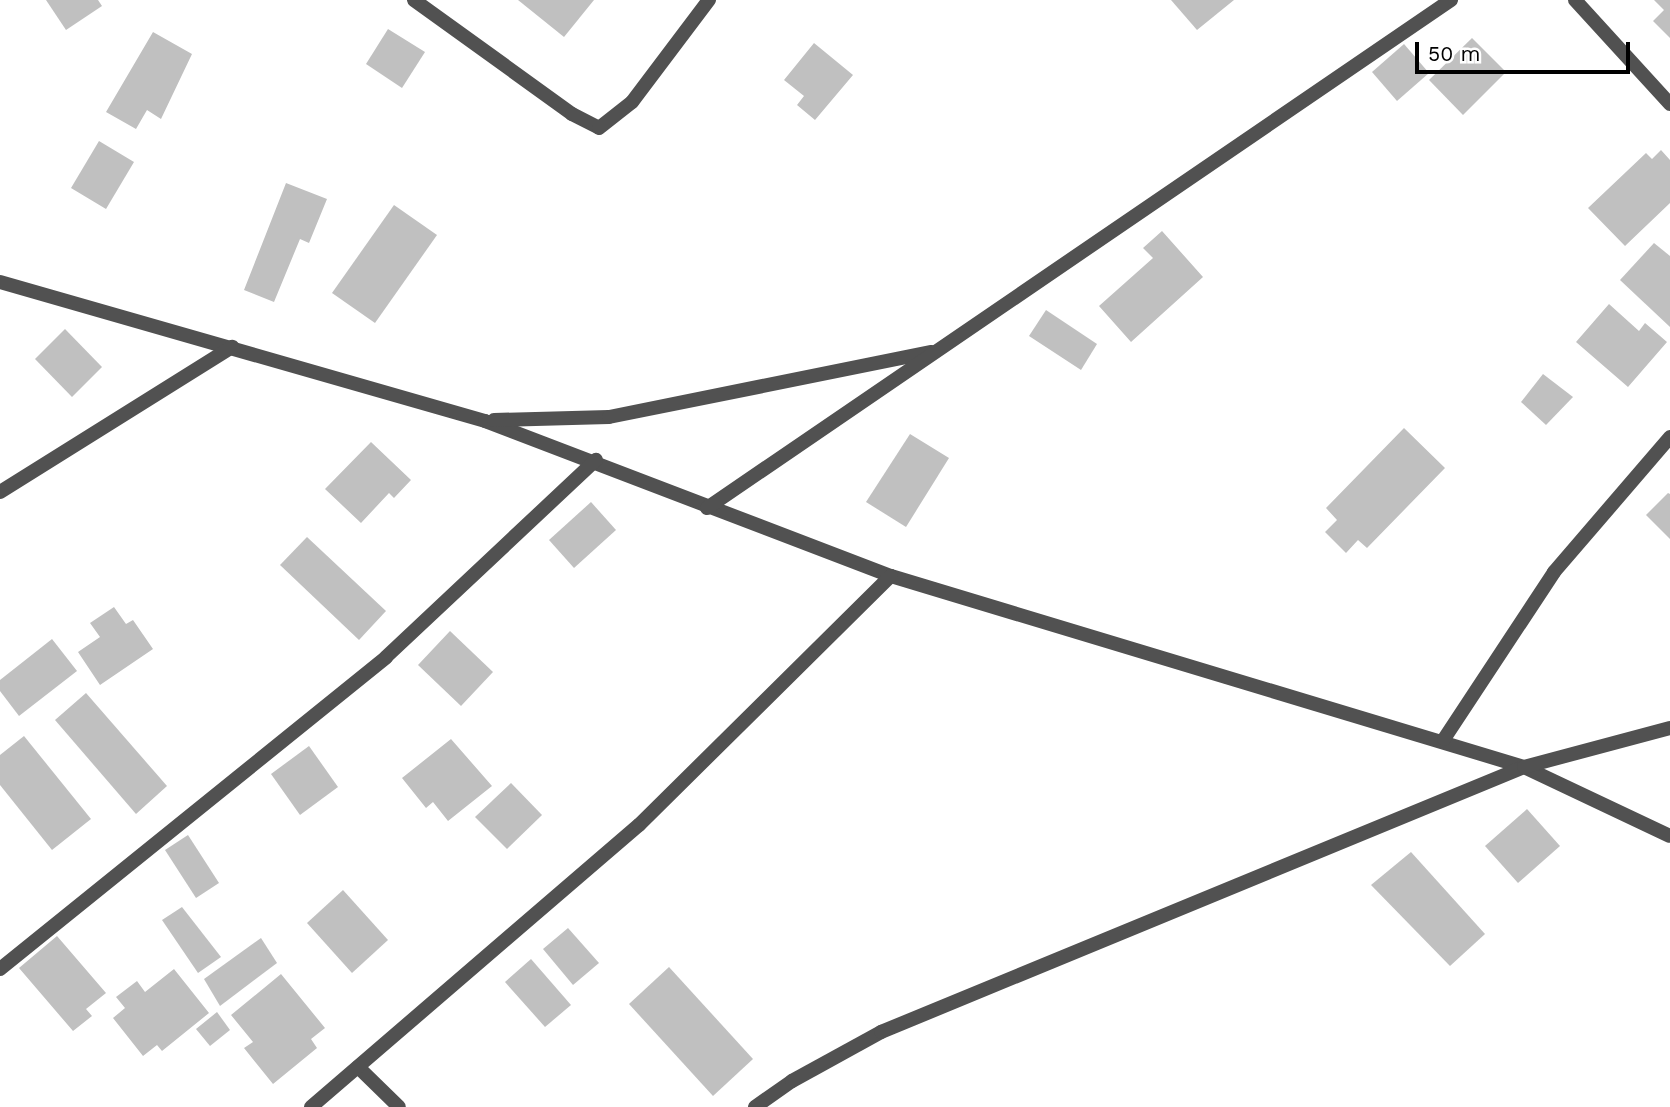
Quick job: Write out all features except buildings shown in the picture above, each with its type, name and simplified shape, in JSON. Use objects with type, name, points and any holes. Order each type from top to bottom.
[{"type":"street","points":[[414,0],[572,114],[599,128],[632,102],[709,0]]},
{"type":"street","points":[[707,508],[1451,0]]},
{"type":"street","points":[[1575,0],[1670,104]]},
{"type":"street","points":[[0,282],[485,421],[596,460],[707,508],[891,576],[1444,740],[1524,767],[1670,836]]},
{"type":"street","points":[[0,492],[232,347]]},
{"type":"street","points":[[485,421],[609,416],[938,350]]},
{"type":"street","points":[[1444,740],[1554,572],[1670,437]]},
{"type":"street","points":[[0,969],[386,657],[596,460]]},
{"type":"street","points":[[311,1107],[639,825],[891,576]]},
{"type":"street","points":[[755,1107],[792,1081],[881,1032],[1524,767],[1670,728]]},
{"type":"street","points":[[358,1067],[399,1107]]}]
